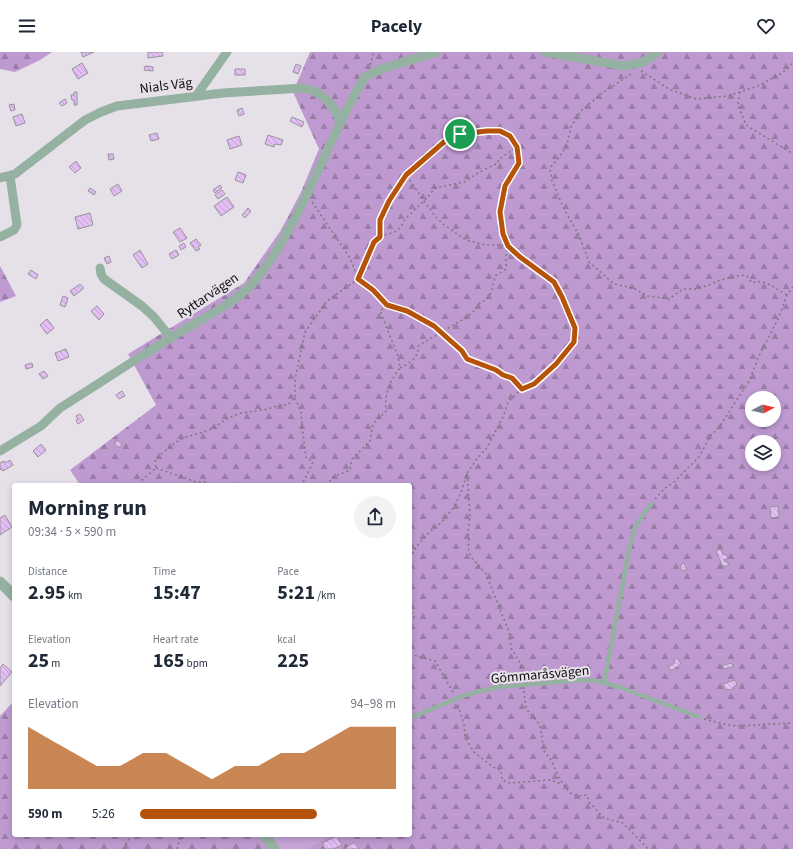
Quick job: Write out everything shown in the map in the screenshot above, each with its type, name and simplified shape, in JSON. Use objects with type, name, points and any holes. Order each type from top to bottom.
[{"type":"street","points":[[196,96],[227,52]]},
{"type":"street","name":"Ryttarvägen","points":[[0,451],[41,426],[60,408],[246,290],[285,237],[340,123],[366,76],[394,65],[437,52]]},
{"type":"street","points":[[545,52],[631,69],[658,52]]},
{"type":"street","name":"Nials Väg","points":[[0,178],[10,176],[19,171],[85,120],[117,106],[196,96],[296,88],[309,89],[325,99],[337,113],[340,123]]},
{"type":"street","points":[[0,237],[14,230],[17,225],[10,176]]},
{"type":"street","points":[[100,268],[104,279],[142,306],[154,317],[171,338]]},
{"type":"street","points":[[0,582],[12,594]]},
{"type":"street","points":[[266,837],[274,849]]},
{"type":"lane","name":"Gömmaråsvägen","points":[[604,683],[630,545],[635,527],[651,504]]},
{"type":"lane","name":"Gömmaråsvägen","points":[[412,717],[456,698],[498,687],[581,680],[604,683],[635,693],[699,718]]},
{"type":"path","points":[[787,295],[776,290],[765,281],[752,282],[747,276],[741,275],[720,280],[695,289],[683,289],[669,300],[648,296],[633,288],[614,284],[589,262],[579,235],[564,209],[552,181],[550,168],[567,145],[571,128],[581,111],[631,69],[669,89],[696,99],[728,96],[758,86],[782,73],[793,63]]},
{"type":"path","points":[[740,92],[738,105],[746,125],[793,154]]},
{"type":"path","points":[[380,237],[380,220],[389,201],[406,175],[444,142],[460,134],[500,131],[510,136],[517,147],[519,163],[505,186],[500,212],[503,234],[508,246],[520,257],[554,282],[575,328],[574,342],[556,364],[534,384],[522,389],[508,402],[503,417],[486,449],[467,473],[461,493],[453,508],[442,522],[426,535],[412,554]]},
{"type":"path","points":[[303,483],[313,462],[306,458],[301,411],[294,398],[295,378],[305,332],[328,301],[358,279],[374,242],[380,237],[397,231],[403,224],[405,218],[435,188],[464,182],[478,173],[498,164],[499,159],[517,147]]},
{"type":"path","points":[[406,175],[423,201],[443,224],[466,240],[485,245],[508,246]]},
{"type":"path","points":[[306,193],[350,258],[358,279],[373,290],[387,305],[407,311],[434,326],[462,351],[467,359],[512,378],[522,389]]},
{"type":"path","points":[[328,483],[333,477],[350,470],[352,459],[370,441],[373,424],[386,411],[385,402],[393,377],[400,368],[414,359],[418,352],[418,346],[467,317],[480,303],[487,299],[492,290],[496,275],[505,270],[507,265],[506,260],[508,246]]},
{"type":"path","points":[[651,504],[664,489],[674,482],[699,457],[712,435],[718,429],[752,376],[759,356],[778,319],[787,295],[793,287]]},
{"type":"path","points":[[387,305],[380,311],[398,356],[400,368]]},
{"type":"path","points":[[156,468],[155,461],[160,455],[183,438],[204,432],[215,427],[226,419],[241,413],[287,405],[294,398]]},
{"type":"path","points":[[140,483],[156,468]]},
{"type":"path","points":[[156,468],[196,482],[206,483]]},
{"type":"path","points":[[467,473],[470,515],[468,548],[471,557],[486,574],[509,632],[511,648],[520,663],[524,685],[524,702],[527,710],[540,724],[544,751],[552,760],[559,778],[570,793],[578,796],[587,795],[590,802],[604,818],[623,823],[648,849]]},
{"type":"path","points":[[412,655],[435,661],[456,698],[464,724],[465,737],[474,752],[493,767],[501,770],[502,780],[510,783],[550,780],[563,784]]},
{"type":"path","points":[[699,718],[737,726],[793,723]]},
{"type":"path","points":[[123,849],[130,837]]},
{"type":"path","points":[[177,849],[182,837]]},
{"type":"shaded area","points":[[273,837],[327,837],[305,849],[279,849]]},
{"type":"green space","points":[[0,52],[52,52],[40,60],[15,72],[0,69]]},
{"type":"green space","points":[[310,52],[793,52],[793,849],[305,849],[327,837],[412,837],[412,483],[79,483],[70,470],[156,405],[128,354],[244,283],[281,230],[301,192],[319,149],[293,92]]},
{"type":"green space","points":[[0,266],[16,296],[0,302]]},
{"type":"green space","points":[[12,703],[12,837],[273,837],[279,849],[0,849],[0,716]]},
{"type":"building","points":[[81,52],[94,52],[83,57]]},
{"type":"building","points":[[148,52],[162,52],[163,56],[148,58]]},
{"type":"building","points":[[82,63],[88,73],[78,79],[72,69]]},
{"type":"building","points":[[296,64],[301,66],[298,74],[293,72]]},
{"type":"building","points":[[145,66],[153,67],[153,71],[144,70]]},
{"type":"building","points":[[235,69],[245,69],[245,75],[235,75]]},
{"type":"building","points":[[74,92],[77,92],[77,105],[74,105],[74,100],[72,100],[71,95],[74,95]]},
{"type":"building","points":[[65,99],[67,103],[62,106],[59,103]]},
{"type":"building","points":[[14,104],[15,110],[11,111],[9,105]]},
{"type":"building","points":[[242,108],[244,114],[239,116],[237,110]]},
{"type":"building","points":[[22,114],[25,123],[16,126],[13,117]]},
{"type":"building","points":[[292,117],[304,122],[302,127],[290,121]]},
{"type":"building","points":[[157,133],[159,139],[151,141],[149,135]]},
{"type":"building","points":[[268,135],[283,140],[281,145],[275,144],[274,147],[265,144]]},
{"type":"building","points":[[239,136],[242,145],[230,149],[227,140]]},
{"type":"building","points":[[108,154],[113,154],[114,159],[109,160]]},
{"type":"building","points":[[76,161],[81,168],[75,173],[69,167]]},
{"type":"building","points":[[238,172],[246,175],[243,183],[235,180]]},
{"type":"building","points":[[118,184],[122,191],[114,196],[110,189]]},
{"type":"building","points":[[220,185],[222,188],[215,193],[213,190]]},
{"type":"building","points":[[90,188],[96,192],[94,195],[88,191]]},
{"type":"building","points":[[222,190],[225,194],[218,199],[215,195]]},
{"type":"building","points":[[227,197],[234,207],[221,216],[214,206]]},
{"type":"building","points":[[248,208],[251,211],[245,218],[242,215]]},
{"type":"building","points":[[90,213],[93,225],[78,229],[75,217]]},
{"type":"building","points":[[180,228],[187,238],[180,242],[173,232]]},
{"type":"building","points":[[196,239],[201,245],[198,247],[200,249],[196,251],[190,243]]},
{"type":"building","points":[[184,243],[186,247],[181,250],[179,246]]},
{"type":"building","points":[[140,250],[148,264],[142,268],[133,255]]},
{"type":"building","points":[[176,250],[179,255],[172,259],[169,254]]},
{"type":"building","points":[[109,256],[111,262],[107,264],[104,258]]},
{"type":"building","points":[[31,270],[38,275],[36,279],[28,274]]},
{"type":"building","points":[[80,284],[84,288],[74,296],[70,291]]},
{"type":"building","points":[[63,296],[68,298],[65,307],[60,305]]},
{"type":"building","points":[[97,306],[104,314],[99,320],[91,311]]},
{"type":"building","points":[[47,319],[54,328],[47,334],[40,325]]},
{"type":"building","points":[[66,349],[69,357],[58,361],[55,353]]},
{"type":"building","points":[[32,363],[33,367],[26,369],[25,365]]},
{"type":"building","points":[[44,371],[48,376],[43,379],[39,374]]},
{"type":"building","points":[[122,391],[125,396],[119,399],[116,395]]},
{"type":"building","points":[[80,414],[84,420],[78,424],[76,420],[78,419],[76,416]]},
{"type":"building","points":[[117,440],[122,444],[119,448],[114,445]]},
{"type":"building","points":[[41,444],[46,450],[38,457],[33,451]]},
{"type":"building","points":[[10,460],[13,465],[3,471],[1,469],[0,470],[0,463],[4,461],[5,463]]},
{"type":"building","points":[[778,506],[779,517],[771,518],[770,507]]},
{"type":"building","points":[[5,515],[12,527],[0,535],[0,518]]},
{"type":"building","points":[[721,549],[723,555],[726,554],[728,558],[724,560],[725,562],[727,561],[729,565],[723,567],[716,551]]},
{"type":"building","points":[[684,563],[687,570],[682,571],[680,565]]},
{"type":"building","points":[[677,658],[681,664],[671,671],[668,667],[675,663],[673,661]]},
{"type":"building","points":[[732,663],[733,667],[723,669],[723,665]]},
{"type":"building","points":[[3,664],[12,672],[0,686],[0,668]]},
{"type":"building","points":[[735,680],[737,685],[733,687],[734,689],[726,690],[723,684]]},
{"type":"building","points":[[338,837],[342,845],[333,849],[325,849],[322,843]]},
{"type":"building","points":[[354,842],[360,849],[345,849]]},
{"type":"route","points":[[500,131],[510,136],[517,147],[519,163],[505,186],[500,212],[503,234],[508,246],[520,257],[554,282],[575,328],[574,342],[556,364],[534,384],[522,389],[512,378],[503,375],[484,364],[467,359],[462,351],[434,326],[407,311],[387,305],[373,290],[358,279],[374,242],[380,237],[380,220],[389,201],[406,175],[444,142],[460,134],[500,131]]}]
